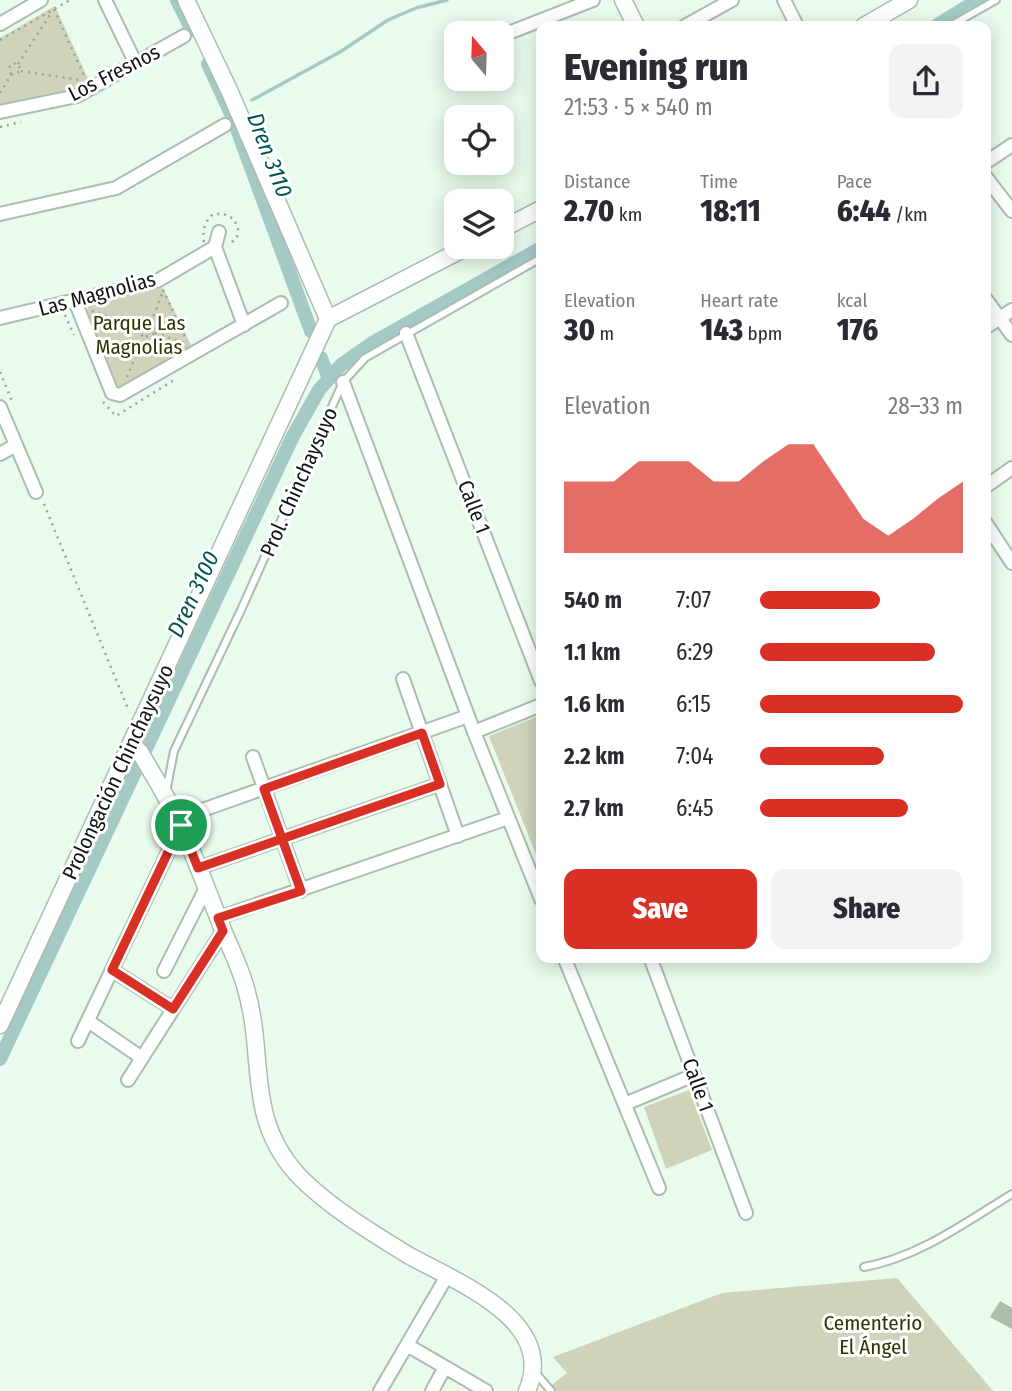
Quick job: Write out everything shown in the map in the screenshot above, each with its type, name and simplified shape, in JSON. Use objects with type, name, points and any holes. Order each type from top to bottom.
[{"type":"street","points":[[0,24],[41,0]]},
{"type":"street","points":[[105,0],[136,64]]},
{"type":"street","points":[[186,0],[229,90],[328,319],[444,259]]},
{"type":"street","points":[[547,21],[593,0]]},
{"type":"street","points":[[623,0],[634,21]]},
{"type":"street","points":[[694,21],[732,0]]},
{"type":"street","points":[[784,0],[794,21]]},
{"type":"street","points":[[873,21],[909,0]]},
{"type":"street","points":[[514,31],[536,25]]},
{"type":"street","name":"Los Fresnos","points":[[0,112],[77,96],[184,36]]},
{"type":"street","points":[[0,214],[116,188],[225,125]]},
{"type":"street","points":[[991,159],[1012,145]]},
{"type":"street","points":[[991,184],[1012,211]]},
{"type":"street","points":[[514,223],[536,212]]},
{"type":"street","points":[[219,232],[215,247],[244,325]]},
{"type":"street","name":"Las Magnolias","points":[[0,318],[157,281],[215,247]]},
{"type":"street","points":[[75,301],[112,393],[120,396],[281,303]]},
{"type":"street","points":[[991,306],[1012,335]]},
{"type":"street","points":[[991,324],[1012,310]]},
{"type":"street","name":"Prolongación Chinchaysuyo","points":[[0,1025],[139,749],[328,319]]},
{"type":"street","name":"Calle 1","points":[[406,334],[536,668]]},
{"type":"street","points":[[343,382],[474,732],[536,887]]},
{"type":"street","points":[[0,407],[40,498]]},
{"type":"street","points":[[0,454],[16,445]]},
{"type":"street","points":[[991,483],[1012,468]]},
{"type":"street","points":[[991,531],[1012,563]]},
{"type":"street","points":[[403,679],[458,836]]},
{"type":"street","points":[[474,732],[536,707]]},
{"type":"street","points":[[78,1041],[179,822],[468,716]]},
{"type":"street","points":[[139,749],[179,822],[246,988],[257,1037],[262,1110],[279,1149],[298,1175],[323,1196],[380,1237],[489,1300],[510,1318],[531,1349],[534,1371],[527,1391]]},
{"type":"street","points":[[253,757],[301,891]]},
{"type":"street","points":[[198,868],[440,784]]},
{"type":"street","points":[[128,1080],[173,1009],[220,924],[301,891],[508,818]]},
{"type":"street","points":[[164,971],[206,888]]},
{"type":"street","points":[[567,963],[659,1188]]},
{"type":"street","name":"Calle 1","points":[[652,963],[746,1213]]},
{"type":"street","points":[[112,970],[173,1009]]},
{"type":"street","points":[[88,1021],[142,1058]]},
{"type":"street","points":[[625,1104],[694,1075]]},
{"type":"street","points":[[380,1391],[447,1276]]},
{"type":"street","points":[[407,1345],[486,1391]]},
{"type":"street","points":[[432,1391],[445,1367]]},
{"type":"lane","points":[[959,21],[996,0]]},
{"type":"lane","name":"Prol. Chinchaysuyo","points":[[165,797],[174,751],[241,610],[343,382],[365,358],[536,261]]},
{"type":"lane","points":[[864,1267],[888,1263],[912,1254],[1012,1194]]},
{"type":"lane","points":[[534,1371],[551,1391]]},
{"type":"path","points":[[0,40],[70,0]]},
{"type":"path","points":[[18,64],[54,9]]},
{"type":"path","points":[[0,93],[11,75],[21,71],[86,81],[54,9]]},
{"type":"path","points":[[11,75],[9,68],[12,63],[18,64]]},
{"type":"path","points":[[18,64],[21,71]]},
{"type":"path","points":[[0,67],[9,68]]},
{"type":"path","points":[[143,338],[155,333],[189,344],[163,290],[151,323],[155,333]]},
{"type":"path","points":[[89,310],[139,328],[151,323]]},
{"type":"path","points":[[127,377],[143,338],[139,328]]},
{"type":"path","points":[[40,498],[139,749]]},
{"type":"green space","points":[[55,6],[89,81],[73,90],[0,107],[0,38]]},
{"type":"green space","name":"Parque Las Magnolias","points":[[163,288],[193,349],[123,391],[117,388],[87,313],[88,306]]},
{"type":"green space","points":[[536,717],[536,854],[489,736]]},
{"type":"green space","points":[[689,1090],[712,1150],[666,1169],[644,1107]]},
{"type":"green space","name":"Cementerio El Ángel","points":[[897,1278],[993,1391],[544,1391],[567,1373],[553,1357],[722,1293]]},
{"type":"building","points":[[1000,1301],[1012,1308],[1012,1329],[990,1317]]},
{"type":"waterway","name":"Dren 3110","points":[[177,0],[192,30]]},
{"type":"waterway","points":[[252,100],[340,52],[388,20],[416,8],[447,0]]},
{"type":"waterway","name":"Dren 3100","points":[[944,21],[978,0]]},
{"type":"waterway","name":"Dren 3110","points":[[208,64],[233,118],[311,331]]},
{"type":"waterway","name":"Dren 3100","points":[[0,1059],[293,436],[319,390],[341,365],[374,342],[536,251]]},
{"type":"waterway","name":"Dren 3110","points":[[321,358],[329,379]]},
{"type":"route","points":[[181,825],[112,970],[173,1009],[223,931],[218,918],[301,891],[282,839],[264,789],[422,733],[440,784],[361,811],[282,839],[198,868],[181,825]]}]
